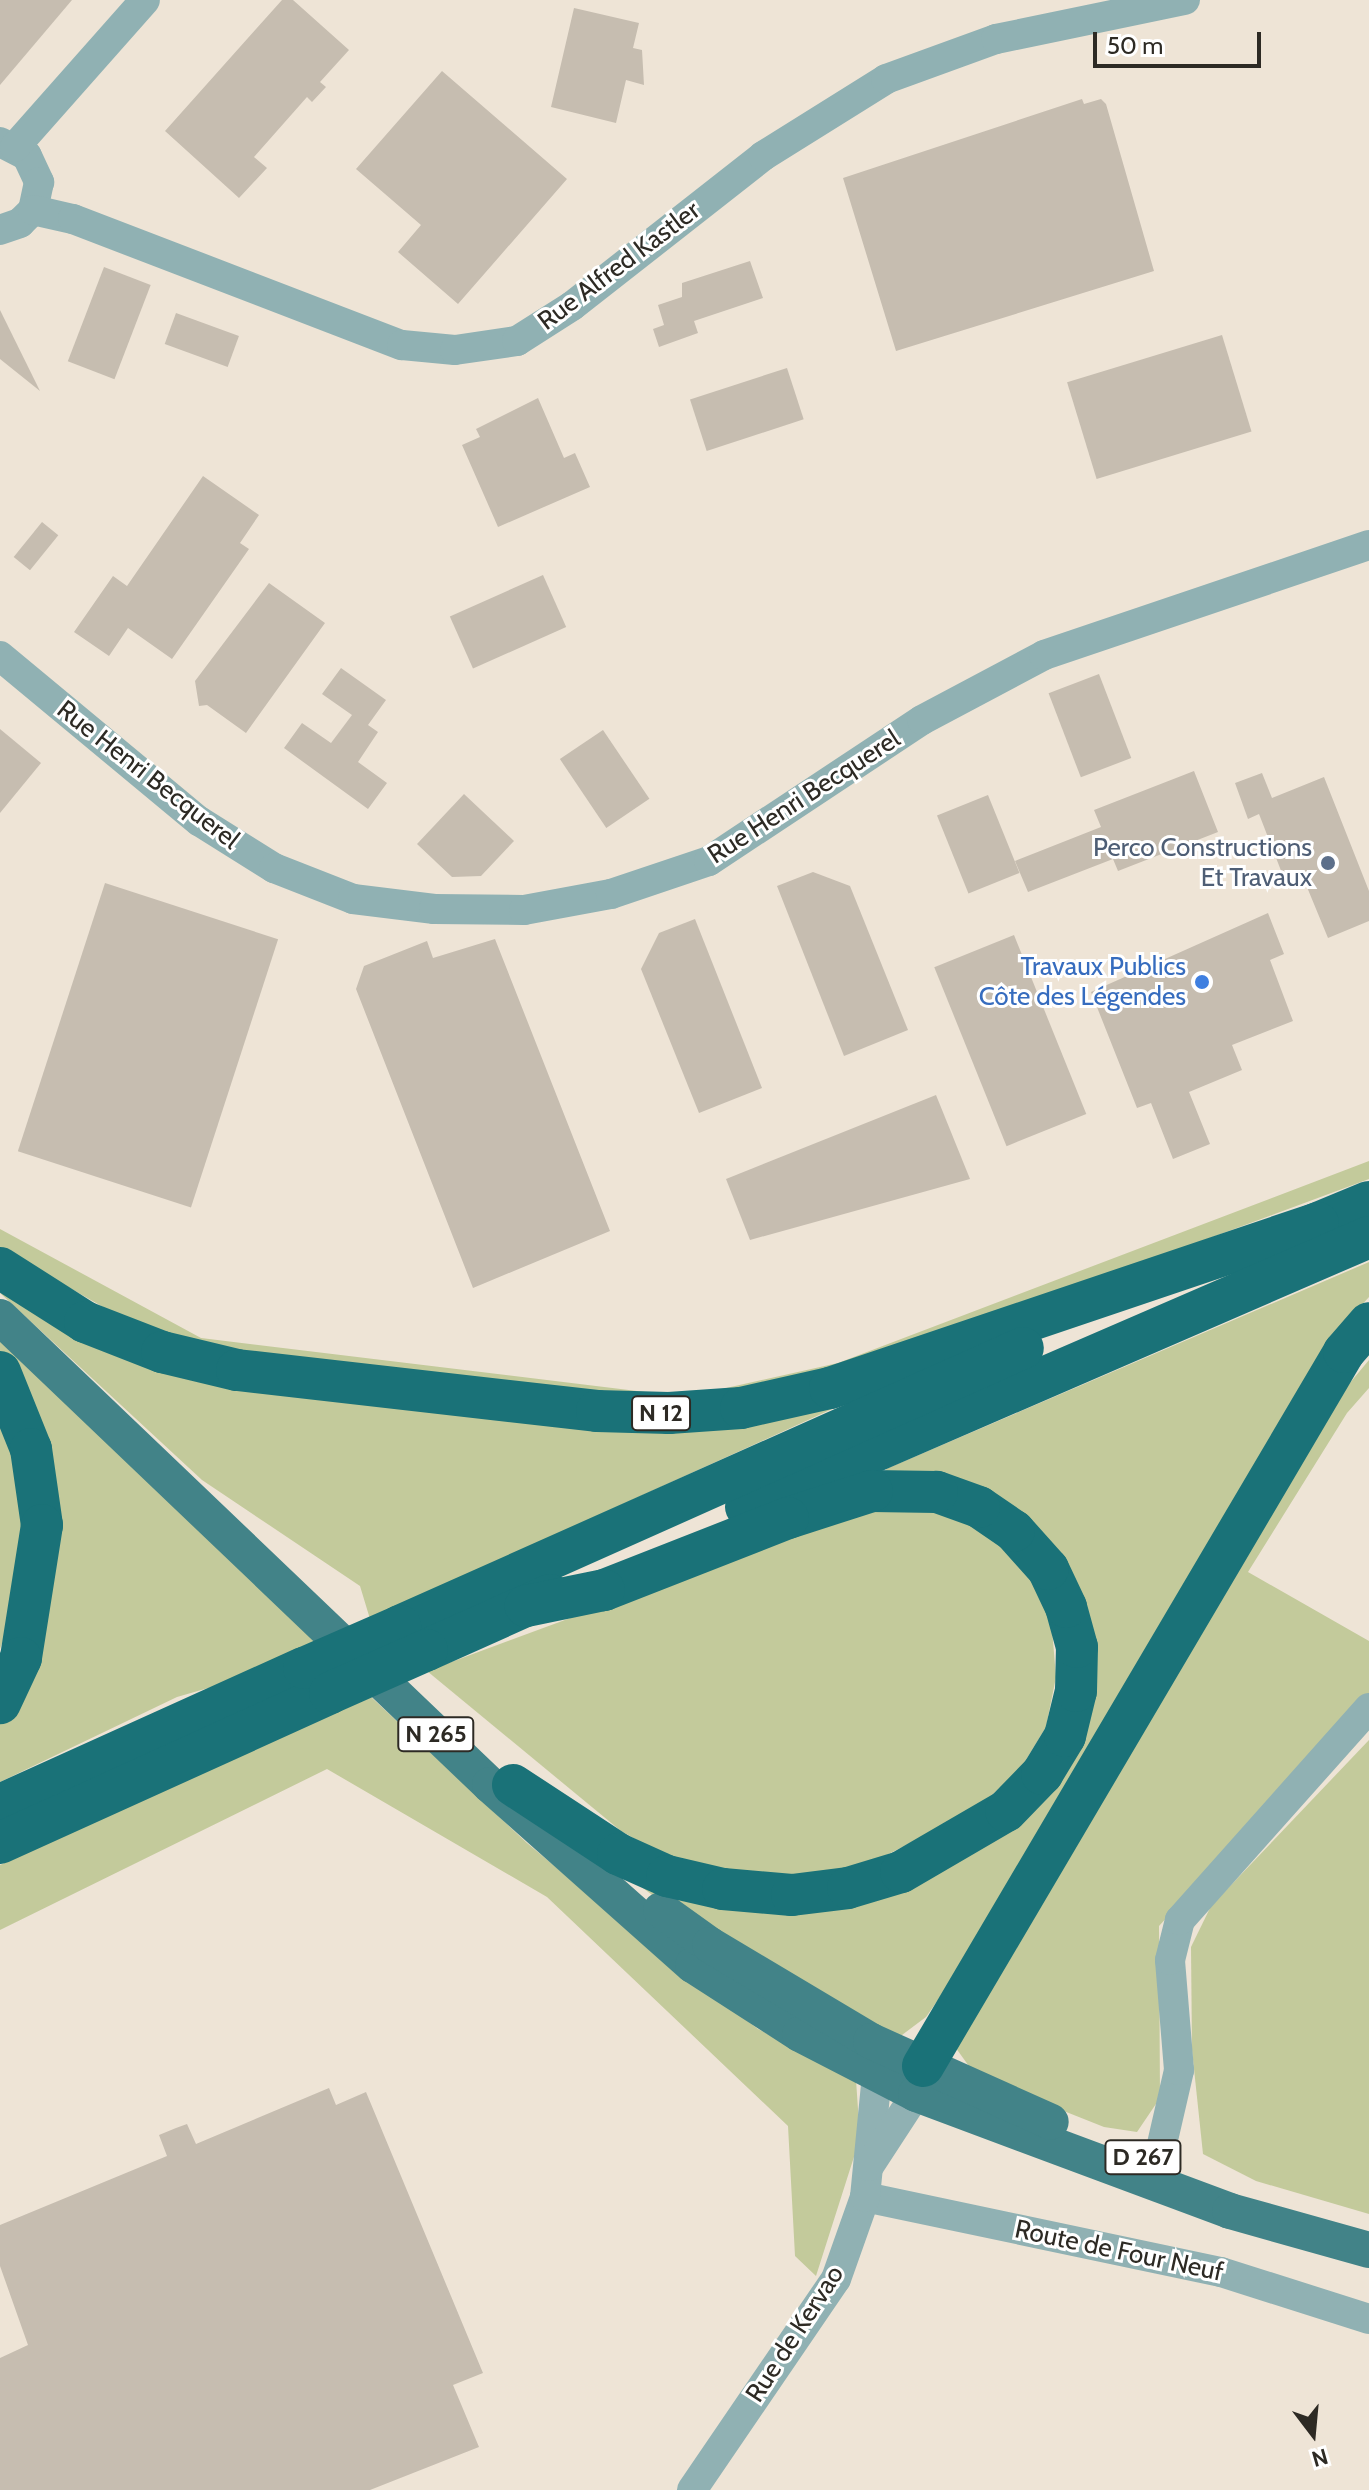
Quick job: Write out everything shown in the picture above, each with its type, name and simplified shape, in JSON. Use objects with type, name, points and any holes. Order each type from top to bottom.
[{"type":"highway","points":[[0,1805],[317,1681],[1115,1307],[1369,1202]]},
{"type":"highway","name":"N 12","points":[[0,1268],[85,1322],[162,1352],[237,1370],[597,1411],[669,1413],[741,1408],[830,1388],[1318,1223]]},
{"type":"highway","points":[[526,1606],[1369,1237]]},
{"type":"highway","points":[[920,2080],[1336,1365],[1369,1323]]},
{"type":"highway","points":[[0,1372],[31,1449],[42,1525],[21,1658],[0,1703]]},
{"type":"highway","points":[[414,1638],[526,1606],[604,1590],[872,1491],[937,1492],[979,1507],[1014,1531],[1048,1569],[1066,1607],[1077,1647],[1076,1691],[1065,1736],[1042,1774],[1006,1811],[901,1872],[848,1888],[792,1895],[723,1889],[667,1876],[618,1854],[513,1785]]},
{"type":"highway","points":[[0,1843],[317,1681]]},
{"type":"main road","name":"N 265","points":[[0,1296],[513,1785],[613,1874],[710,1945],[920,2080]]},
{"type":"main road","name":"N 265","points":[[0,1317],[633,1916],[693,1965],[800,2034],[877,2074],[920,2080]]},
{"type":"main road","name":"D 267","points":[[920,2080],[1113,2148],[1230,2211],[1369,2250]]},
{"type":"main road","name":"D 267","points":[[1156,2173],[1369,2234]]},
{"type":"street","points":[[0,230],[20,223],[33,210],[39,182],[27,156],[8,145],[145,0]]},
{"type":"street","name":"Rue Alfred Kastler","points":[[33,210],[73,219],[402,345],[455,350],[517,341],[572,306],[763,156],[886,79],[996,39],[1185,0]]},
{"type":"street","name":"Rue Henri Becquerel","points":[[0,656],[187,812],[274,868],[353,899],[434,909],[524,910],[611,894],[709,861],[922,720],[1030,662],[1369,545]]},
{"type":"street","points":[[1156,2173],[1179,2070],[1170,1960],[1180,1920],[1369,1708]]},
{"type":"street","name":"Rue de Kervao","points":[[692,2490],[836,2279],[865,2197],[877,2074]]},
{"type":"street","points":[[869,2166],[920,2080]]},
{"type":"street","name":"Route de Four Neuf","points":[[865,2197],[1221,2272],[1369,2319]]},
{"type":"green space","points":[[1369,1161],[1369,1179],[1037,1302],[817,1376],[670,1406],[173,1347],[0,1248],[0,1229],[201,1338],[686,1397],[838,1363]]},
{"type":"green space","points":[[1369,1262],[1369,1297],[1340,1329],[967,1958],[926,2017],[898,2038],[680,1916],[631,1879],[892,1885],[1078,1731],[1028,1520],[887,1474],[886,1469]]},
{"type":"green space","points":[[0,1293],[314,1389],[852,1400],[370,1619],[360,1586],[202,1480]]},
{"type":"green space","points":[[0,1333],[319,1644],[236,1680],[177,1697],[0,1782],[0,1718],[47,1574],[0,1366]]},
{"type":"green space","points":[[1369,1360],[1369,1388],[1347,1413],[1248,1572],[1369,1641],[1369,1697],[1159,1926],[1160,2098],[1137,2132],[1104,2127],[976,2076],[953,2044],[1344,1390]]},
{"type":"green space","points":[[0,1420],[25,1490],[20,1591],[0,1649]]},
{"type":"green space","points":[[901,1507],[957,1516],[990,1536],[1026,1572],[1051,1617],[1056,1677],[1046,1727],[1021,1768],[977,1809],[861,1868],[782,1883],[689,1870],[621,1831],[427,1671],[852,1514]]},
{"type":"green space","points":[[369,1695],[527,1843],[657,1952],[758,2029],[856,2080],[860,2138],[816,2276],[795,2256],[788,2126],[547,1897],[327,1769],[0,1930],[0,1865]]},
{"type":"green space","points":[[1369,1740],[1369,2214],[1256,2181],[1203,2154],[1192,2050],[1191,1947],[1211,1906]]},
{"type":"building","points":[[0,0],[72,0],[0,85]]},
{"type":"building","points":[[282,0],[293,0],[349,50],[320,82],[326,87],[312,102],[307,97],[254,157],[267,168],[239,198],[165,131]]},
{"type":"building","points":[[574,8],[639,23],[633,48],[642,50],[644,85],[626,80],[616,123],[551,107]]},
{"type":"building","points":[[442,71],[567,179],[458,304],[398,252],[421,225],[356,169]]},
{"type":"building","points":[[1082,99],[1084,104],[1101,99],[1106,104],[1154,271],[896,351],[843,178]]},
{"type":"building","points":[[750,261],[763,298],[694,321],[698,333],[659,347],[653,329],[664,325],[658,305],[682,297],[682,283]]},
{"type":"building","points":[[104,267],[151,285],[114,379],[68,361]]},
{"type":"building","points":[[0,310],[40,391],[0,359]]},
{"type":"building","points":[[176,313],[239,336],[228,367],[165,344]]},
{"type":"building","points":[[1222,335],[1252,432],[1097,479],[1067,382]]},
{"type":"building","points":[[787,368],[804,419],[707,451],[690,400]]},
{"type":"building","points":[[538,398],[564,458],[575,453],[590,487],[498,527],[462,445],[480,437],[476,429]]},
{"type":"building","points":[[203,476],[259,515],[240,543],[249,549],[172,659],[128,628],[109,656],[74,632],[113,576],[127,586]]},
{"type":"building","points":[[42,522],[58,535],[30,570],[14,557]]},
{"type":"building","points":[[543,575],[566,627],[473,669],[450,616]]},
{"type":"building","points":[[269,583],[325,623],[246,733],[207,705],[199,706],[195,681]]},
{"type":"building","points":[[341,668],[386,700],[368,725],[378,732],[358,762],[387,783],[368,809],[284,748],[302,723],[331,743],[352,715],[322,694]]},
{"type":"building","points":[[1099,674],[1131,758],[1081,777],[1049,693]]},
{"type":"building","points":[[0,729],[41,763],[0,813]]},
{"type":"building","points":[[603,730],[649,799],[606,828],[560,759]]},
{"type":"building","points":[[1194,771],[1218,832],[1118,871],[1113,859],[1028,892],[1015,861],[1101,827],[1094,810]]},
{"type":"building","points":[[1262,773],[1272,798],[1324,777],[1369,891],[1369,921],[1328,938],[1302,875],[1285,881],[1259,814],[1248,819],[1235,783]]},
{"type":"building","points":[[464,794],[514,841],[481,876],[452,877],[417,844]]},
{"type":"building","points":[[988,795],[1019,873],[968,893],[937,816]]},
{"type":"building","points":[[813,872],[850,886],[908,1030],[844,1056],[777,886]]},
{"type":"building","points":[[105,883],[278,939],[191,1207],[18,1151]]},
{"type":"building","points":[[1268,913],[1284,954],[1270,960],[1293,1021],[1232,1045],[1242,1070],[1189,1092],[1210,1144],[1173,1159],[1151,1103],[1137,1108],[1091,992]]},
{"type":"building","points":[[695,919],[762,1088],[699,1113],[641,969],[659,933]]},
{"type":"building","points":[[1014,935],[1086,1114],[1007,1146],[934,967]]},
{"type":"building","points":[[495,939],[610,1231],[473,1288],[356,989],[364,966],[427,941],[433,958]]},
{"type":"building","points":[[936,1095],[970,1179],[750,1240],[726,1179]]},
{"type":"building","points":[[329,2088],[336,2105],[366,2092],[483,2373],[453,2385],[479,2447],[370,2490],[0,2490],[0,2358],[28,2345],[0,2266],[0,2225],[167,2156],[159,2135],[187,2124],[196,2144]]},
{"type":"place","name":"Perco Constructions Et Travaux","points":[[1328,863]]},
{"type":"place","name":"Travaux Publics Côte des Légendes","points":[[1202,982]]}]
